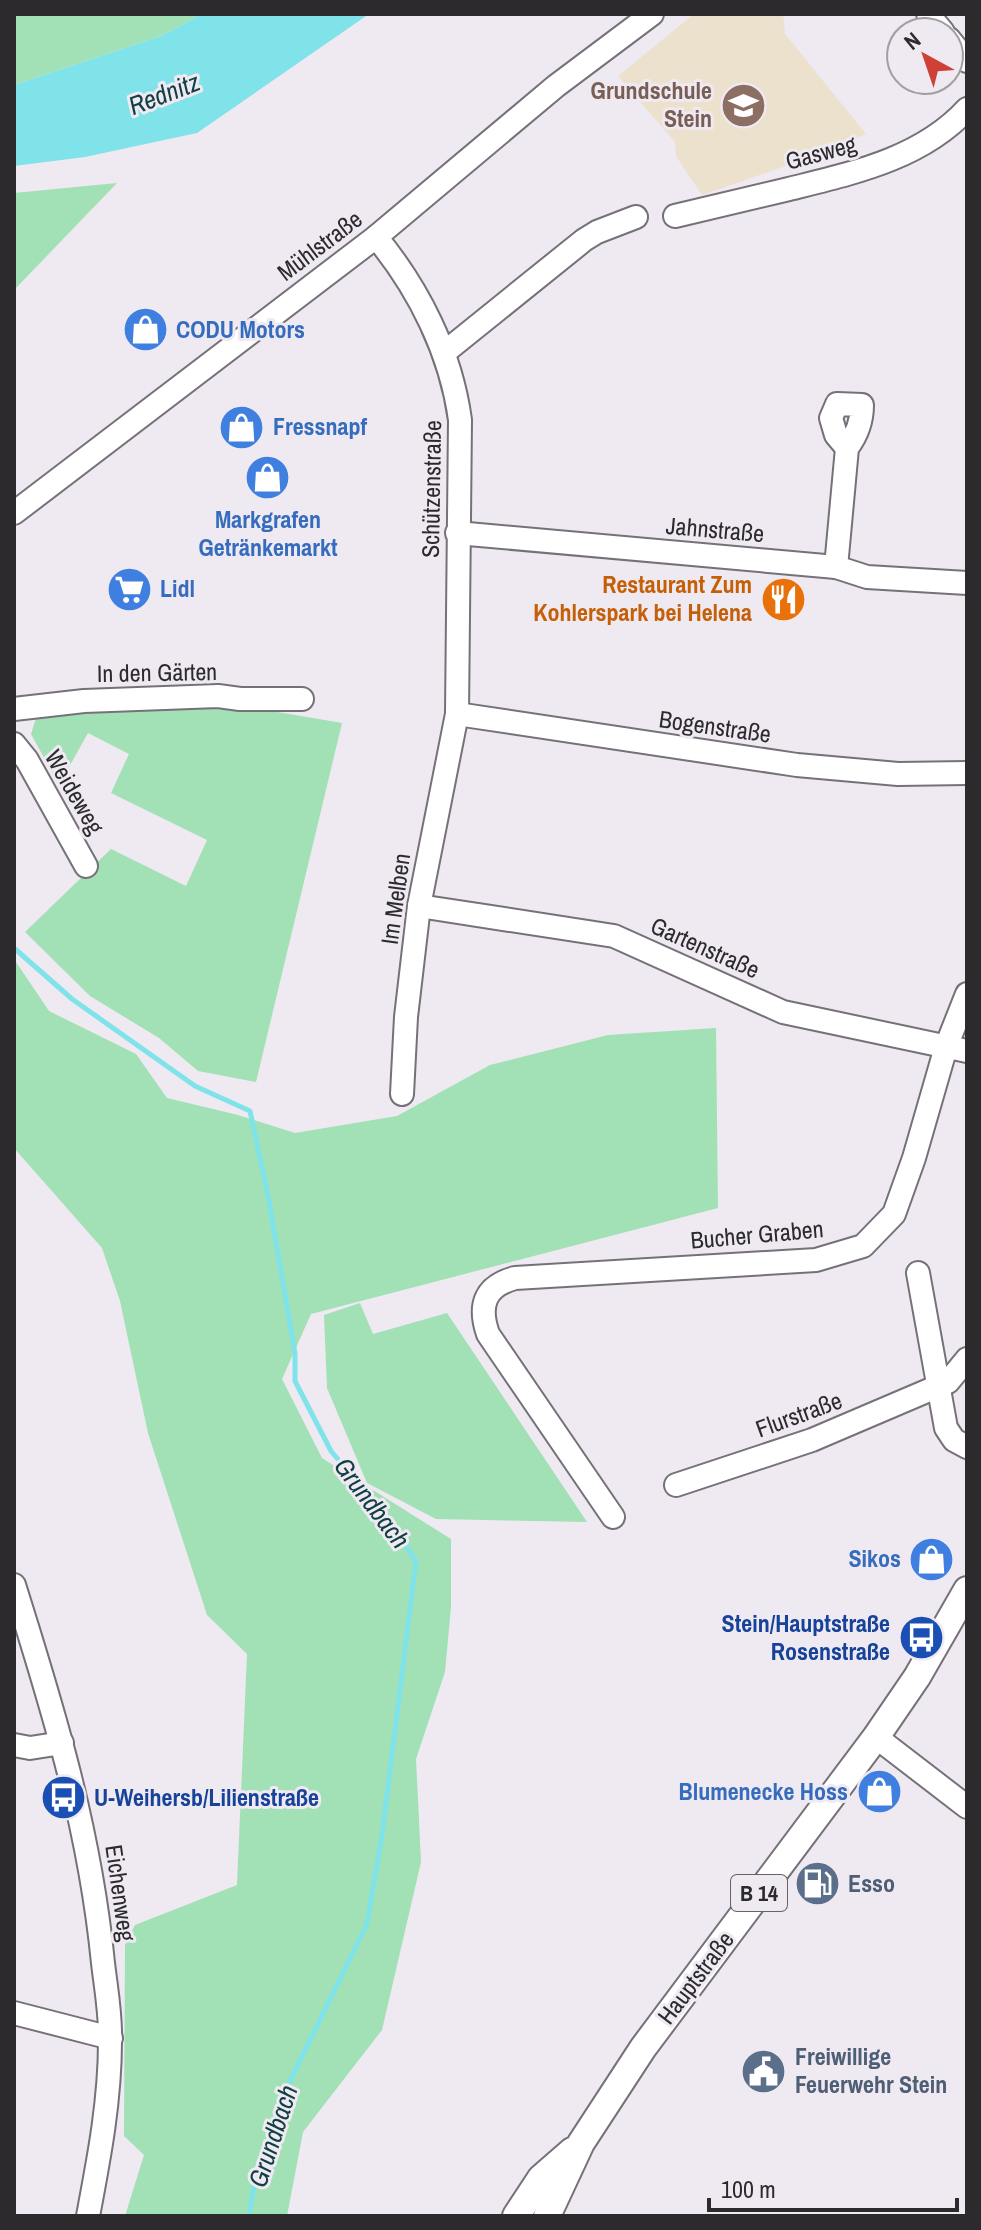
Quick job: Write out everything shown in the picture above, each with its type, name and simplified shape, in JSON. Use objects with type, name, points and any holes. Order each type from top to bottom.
[{"type":"main road","name":"Hauptstraße","points":[[547,2216],[581,2143],[643,2048],[876,1737],[917,1677],[967,1590]]},
{"type":"main road","points":[[516,2216],[541,2178],[581,2143]]},
{"type":"street","name":"Mühlstraße","points":[[14,513],[376,237],[556,86],[652,14]]},
{"type":"street","name":"Gasweg","points":[[675,216],[853,174],[927,143],[967,109]]},
{"type":"street","points":[[445,352],[584,240],[636,217]]},
{"type":"street","name":"Schützenstraße","points":[[376,237],[396,262],[445,352],[454,381],[460,420],[457,714]]},
{"type":"street","points":[[836,567],[847,448]]},
{"type":"street","name":"Jahnstraße","points":[[457,533],[836,567],[867,577],[967,583]]},
{"type":"street","name":"In den Gärten","points":[[14,709],[84,701],[218,696],[302,699]]},
{"type":"street","name":"Bogenstraße","points":[[457,714],[835,770],[898,774],[967,773]]},
{"type":"street","name":"Im Melben","points":[[402,1094],[406,1017],[419,906],[457,714]]},
{"type":"street","name":"Weideweg","points":[[14,744],[27,760],[86,866]]},
{"type":"street","name":"Gartenstraße","points":[[419,906],[614,936],[783,1012],[957,1049]]},
{"type":"street","name":"Bucher Graben","points":[[613,1517],[488,1334],[482,1309],[488,1291],[515,1278],[816,1260],[863,1246],[894,1214],[957,1049],[967,994]]},
{"type":"street","points":[[918,1273],[946,1428],[954,1440],[967,1447]]},
{"type":"street","name":"Flurstraße","points":[[676,1485],[812,1440],[938,1386],[953,1378],[967,1359]]},
{"type":"street","name":"Eichenweg","points":[[14,1585],[62,1743],[94,1881],[111,2038],[108,2100],[88,2216]]},
{"type":"street","points":[[876,1737],[967,1807]]},
{"type":"street","points":[[14,1745],[30,1748],[62,1743]]},
{"type":"street","points":[[14,2013],[111,2038]]},
{"type":"shaded area","name":"Grundschule Stein","points":[[694,14],[783,14],[785,34],[866,134],[817,155],[702,195],[676,156],[675,142],[618,76]]},
{"type":"green space","points":[[14,14],[202,14],[161,36],[14,85]]},
{"type":"green space","points":[[117,183],[14,290],[14,193]]},
{"type":"green space","points":[[231,704],[342,723],[256,1082],[198,1071],[159,1038],[90,996],[25,932],[111,849],[186,886],[207,840],[111,793],[129,754],[88,733],[59,785],[31,734],[37,715],[125,706]]},
{"type":"green space","points":[[14,959],[49,1011],[136,1054],[167,1098],[295,1133],[397,1116],[490,1065],[608,1035],[716,1028],[718,1208],[311,1314],[282,1379],[322,1458],[451,1539],[451,1607],[445,1672],[416,1759],[421,1862],[382,2030],[303,2132],[287,2216],[125,2216],[144,2155],[124,2136],[125,1945],[135,1925],[237,1885],[247,1654],[207,1615],[148,1433],[120,1301],[102,1248],[14,1148]]},
{"type":"green space","points":[[360,1303],[373,1334],[447,1313],[587,1522],[436,1519],[367,1483],[327,1388],[324,1315]]},
{"type":"water","name":"Rednitz","points":[[202,14],[369,14],[197,133],[85,157],[14,166],[14,85],[161,36]]},
{"type":"waterway","name":"Grundbach","points":[[14,948],[72,999],[195,1086],[250,1111],[295,1353],[295,1381],[331,1451],[387,1518],[416,1561],[382,1835],[367,1924],[283,2095],[256,2175],[249,2216]]},
{"type":"place","name":"Grundschule Stein","points":[[743,105]]},
{"type":"place","name":"CODU Motors","points":[[145,330]]},
{"type":"place","name":"Fressnapf","points":[[242,427]]},
{"type":"place","name":"Markgrafen Getränkemarkt","points":[[268,478]]},
{"type":"place","name":"Lidl","points":[[129,589]]},
{"type":"place","name":"Restaurant Zum Kohlerspark bei Helena","points":[[783,599]]},
{"type":"place","name":"Sikos","points":[[932,1559]]},
{"type":"place","name":"Stein/Hauptstraße Rosenstraße","points":[[921,1638]]},
{"type":"place","name":"Blumenecke Hoss","points":[[879,1792]]},
{"type":"place","name":"U-Weihersb/Lilienstraße","points":[[63,1798]]},
{"type":"place","name":"Esso","points":[[817,1884]]},
{"type":"place","name":"Freiwillige Feuerwehr Stein","points":[[764,2071]]}]
